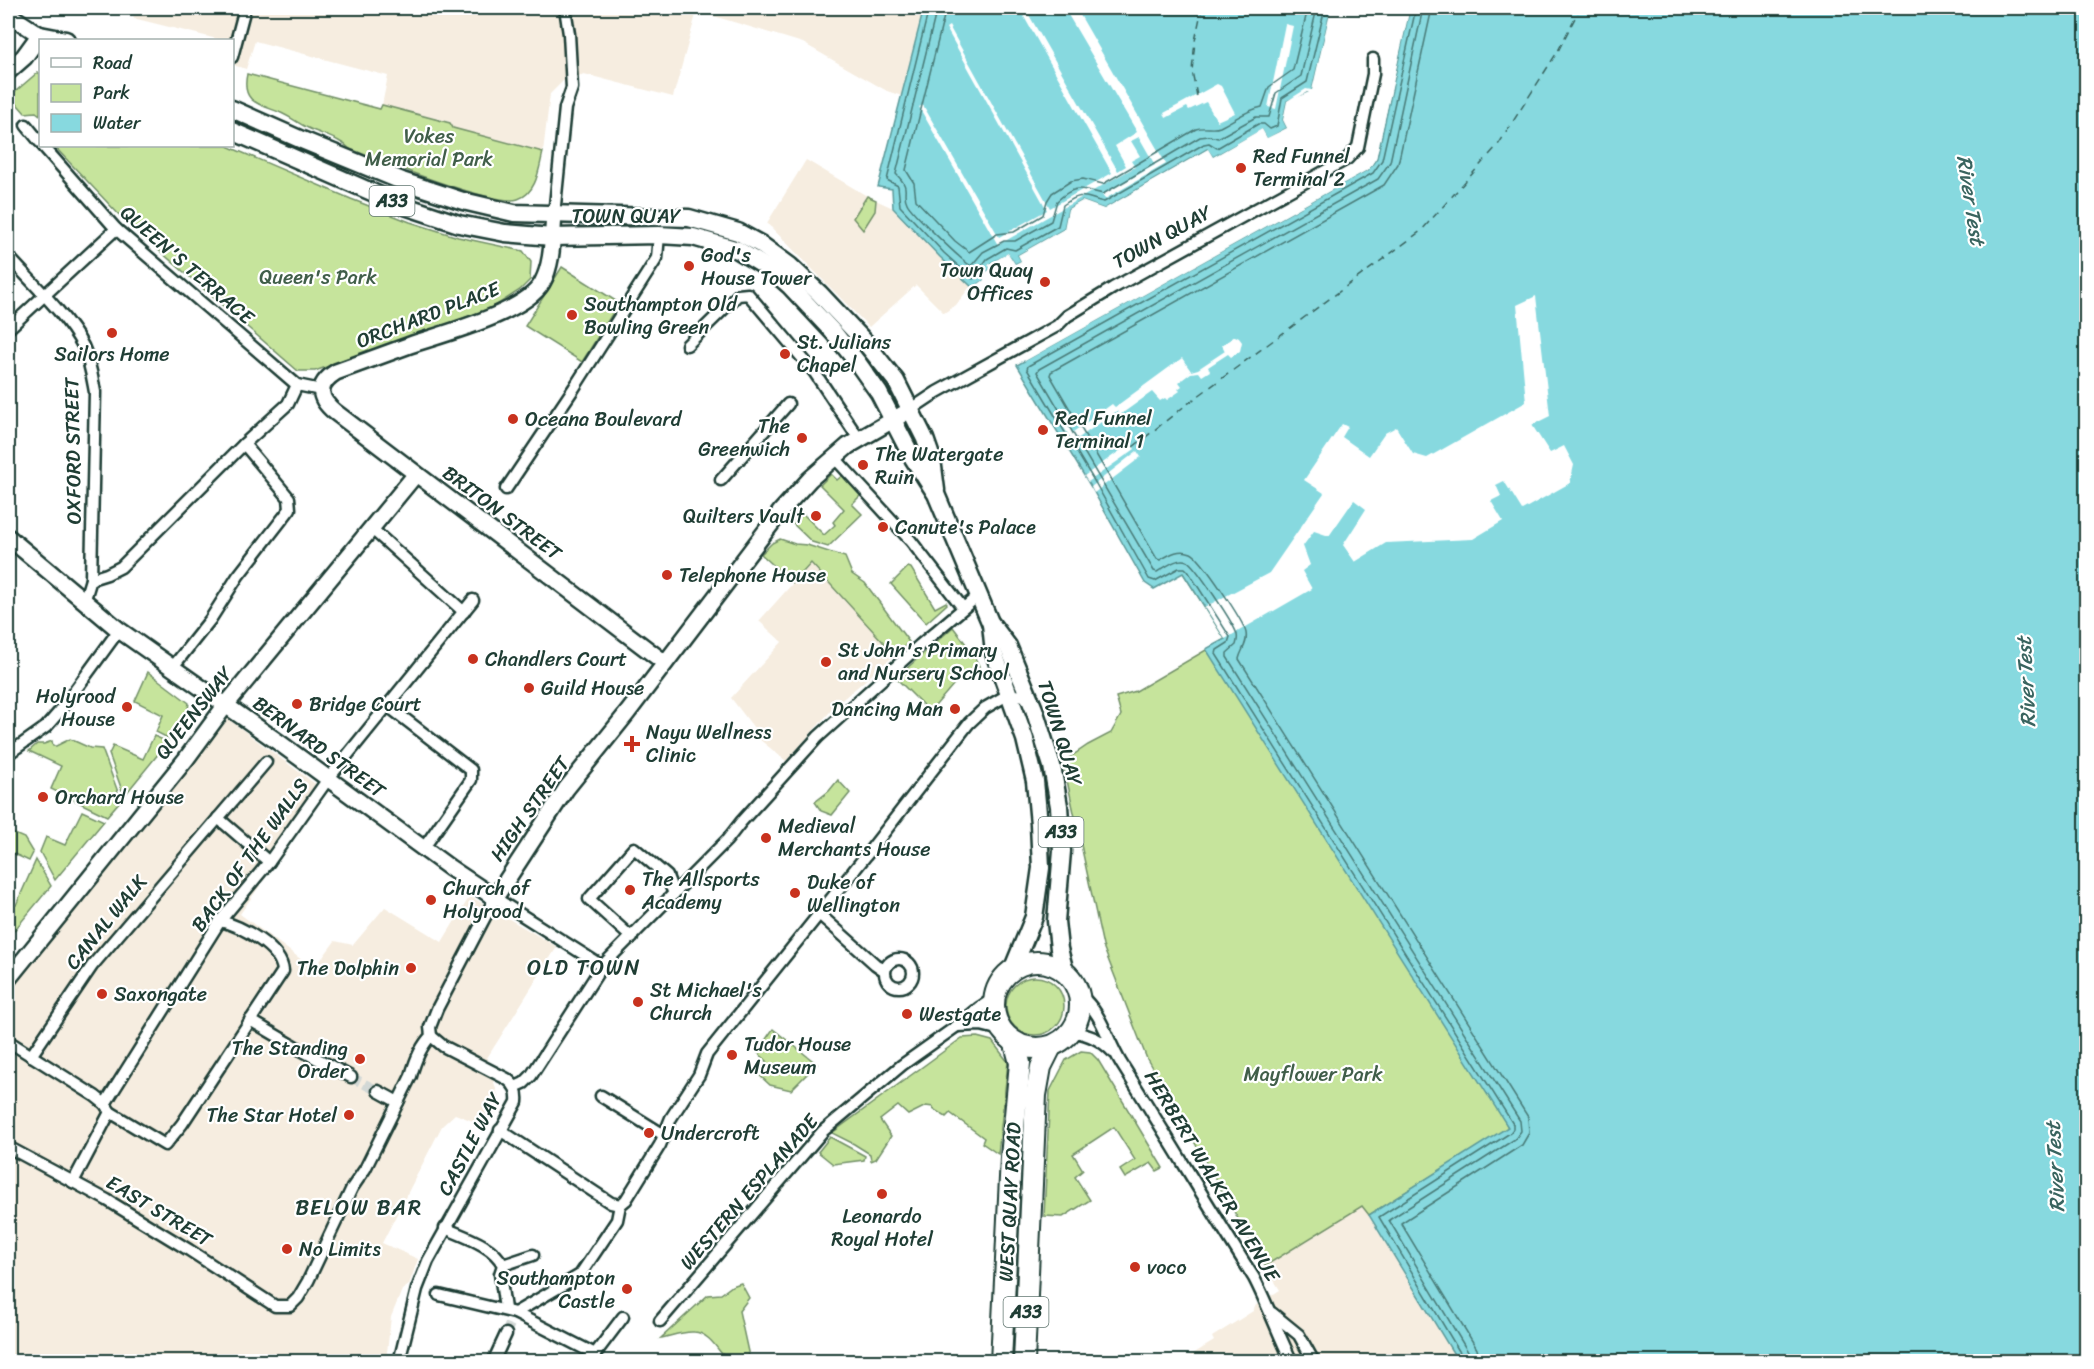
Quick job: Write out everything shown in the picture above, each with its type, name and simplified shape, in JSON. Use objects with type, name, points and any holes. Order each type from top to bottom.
[{"type":"highway","points":[[1040,962],[1053,965],[1065,972],[1074,982],[1079,993],[1078,1019],[1072,1031],[1059,1043],[1039,1049],[1015,1044],[995,1021],[993,999],[1000,982],[1013,968],[1026,963],[1040,962]]},
{"type":"highway","name":"WEST QUAY ROAD","points":[[1001,1362],[1011,1157],[1020,1063],[1015,1044]]},
{"type":"highway","name":"WEST QUAY ROAD","points":[[1024,1362],[1036,1095],[1041,1067],[1051,1047]]},
{"type":"main road","points":[[8,71],[39,42]]},
{"type":"main road","name":"A33","points":[[234,110],[402,181],[463,201],[514,213],[554,215]]},
{"type":"main road","name":"A33","points":[[235,130],[409,208],[459,224],[505,234],[552,237]]},
{"type":"main road","name":"TOWN QUAY","points":[[554,215],[689,218],[738,232],[760,243],[812,286],[866,342],[896,381],[925,439],[932,459],[936,494]]},
{"type":"main road","name":"TOWN QUAY","points":[[552,237],[658,235],[693,237],[738,250],[774,272],[790,286],[834,333],[879,393],[916,465],[936,494],[990,622],[994,652],[1020,722],[1035,781],[1041,868],[1031,927],[1013,968]]},
{"type":"main road","name":"TOWN QUAY","points":[[990,622],[1008,646],[1052,766],[1059,806],[1062,851],[1056,921],[1059,949],[1065,972]]},
{"type":"street","points":[[554,215],[565,108],[572,88],[565,8]]},
{"type":"street","points":[[234,50],[246,9]]},
{"type":"street","points":[[8,14],[43,38]]},
{"type":"street","name":"TOWN QUAY","points":[[910,410],[1057,326],[1067,316],[1113,288],[1347,159],[1358,147],[1373,74],[1373,59]]},
{"type":"street","points":[[26,125],[39,141]]},
{"type":"street","name":"QUEEN'S TERRACE","points":[[45,147],[116,229],[297,385],[321,390]]},
{"type":"street","name":"ORCHARD PLACE","points":[[321,390],[328,377],[336,372],[496,315],[526,299],[542,283],[549,264],[554,215]]},
{"type":"street","points":[[8,329],[116,229]]},
{"type":"street","points":[[506,489],[657,258],[658,235]]},
{"type":"street","name":"OXFORD STREET","points":[[8,256],[70,327],[83,347],[92,376],[95,392],[91,579],[84,602]]},
{"type":"street","points":[[687,345],[730,302],[738,295],[745,293],[815,374],[859,439]]},
{"type":"street","points":[[91,579],[121,567],[244,444],[288,404],[297,385]]},
{"type":"street","name":"BRITON STREET","points":[[321,390],[323,400],[328,406],[665,663]]},
{"type":"street","points":[[721,480],[788,404]]},
{"type":"street","name":"HIGH STREET","points":[[290,1306],[298,1298],[308,1281],[352,1188],[365,1169],[411,1076],[414,1063],[430,1036],[430,1027],[437,1009],[495,898],[566,789],[771,524],[810,479],[834,457],[859,439],[910,410]]},
{"type":"street","points":[[172,668],[210,620],[238,576],[290,509],[289,498],[244,444]]},
{"type":"street","points":[[834,457],[911,541],[963,608]]},
{"type":"street","name":"QUEENSWAY","points":[[8,979],[186,759],[225,706],[416,474]]},
{"type":"street","points":[[371,528],[464,612]]},
{"type":"street","name":"BERNARD STREET","points":[[8,537],[119,630],[423,849],[495,898]]},
{"type":"street","name":"CASTLE WAY","points":[[399,1362],[417,1289],[428,1261],[517,1102],[515,1087],[524,1083],[531,1076],[602,966],[727,840],[818,737],[979,595]]},
{"type":"street","name":"BACK OF THE WALLS","points":[[73,1182],[107,1108],[220,921],[268,862],[328,779],[474,600]]},
{"type":"street","points":[[9,750],[45,727],[60,711],[119,630]]},
{"type":"street","points":[[511,1314],[580,1275],[617,1220],[620,1205],[626,1200],[660,1145],[671,1118],[699,1075],[707,1054],[969,723],[985,708],[1011,695],[1028,696]]},
{"type":"street","points":[[388,706],[471,770],[471,780],[423,849]]},
{"type":"street","name":"CANAL WALK","points":[[31,1056],[92,966],[266,762]]},
{"type":"street","points":[[218,818],[268,862]]},
{"type":"street","points":[[632,938],[589,899],[634,848],[667,876],[674,894]]},
{"type":"street","points":[[495,898],[602,966]]},
{"type":"street","points":[[818,914],[885,971]]},
{"type":"street","points":[[8,1041],[165,1145],[182,1124],[283,971],[277,954],[238,925],[220,921]]},
{"type":"street","name":"HERBERT WALKER AVENUE","points":[[1079,993],[1101,1018],[1119,1059],[1254,1278],[1272,1313],[1279,1335],[1292,1362]]},
{"type":"street","name":"WESTERN ESPLANADE","points":[[660,1321],[823,1131],[902,1065],[993,999]]},
{"type":"street","points":[[250,1020],[351,1077]]},
{"type":"street","points":[[957,1026],[981,1025],[1001,1030]]},
{"type":"street","name":"HERBERT WALKER AVENUE","points":[[1072,1031],[1090,1035],[1105,1043],[1119,1059]]},
{"type":"street","points":[[430,1036],[443,1046],[507,1079],[515,1087]]},
{"type":"street","points":[[378,1092],[398,1102]]},
{"type":"street","points":[[600,1096],[664,1135]]},
{"type":"street","points":[[500,1130],[611,1203],[620,1205]]},
{"type":"street","name":"EAST STREET","points":[[8,1147],[189,1250],[266,1301],[275,1306],[290,1306]]},
{"type":"street","points":[[445,1228],[478,1243],[499,1256],[503,1265],[500,1274],[511,1314]]},
{"type":"street","points":[[503,1265],[533,1255]]},
{"type":"street","points":[[439,1295],[511,1314],[589,1358],[622,1317]]},
{"type":"street","name":"HERBERT WALKER AVENUE","points":[[1272,1313],[1299,1335],[1314,1362]]},
{"type":"street","points":[[493,1362],[506,1334]]},
{"type":"shaded area","points":[[137,8],[924,8],[902,96],[887,91],[803,43],[697,11],[673,97],[584,74],[563,81],[550,94],[543,152],[453,128],[450,122],[382,105],[388,76],[255,41],[246,69],[234,65],[234,39],[217,39],[133,18]]},
{"type":"shaded area","points":[[806,160],[867,196],[893,208],[973,288],[969,288],[956,305],[944,313],[916,285],[869,327],[767,223]]},
{"type":"shaded area","name":"St John's Primary and Nursery School","points":[[811,563],[895,655],[837,704],[786,761],[754,735],[754,728],[731,698],[782,642],[759,621]]},
{"type":"shaded area","points":[[228,719],[326,792],[240,914],[314,969],[335,941],[353,945],[385,907],[442,942],[470,896],[557,947],[487,1058],[500,1103],[488,1127],[455,1114],[442,1126],[382,1243],[418,1259],[409,1285],[402,1290],[391,1317],[386,1361],[8,1362],[8,991]]},
{"type":"shaded area","points":[[1363,1206],[1458,1361],[1180,1362],[1214,1341],[1212,1337],[1253,1311],[1256,1305],[1280,1290],[1265,1266]]},
{"type":"green space","points":[[39,73],[39,114],[36,112],[25,113],[10,96]]},
{"type":"green space","name":"Vokes Memorial Park","points":[[247,74],[380,109],[382,105],[450,123],[453,128],[543,152],[536,179],[524,196],[505,200],[462,190],[410,172],[350,149],[336,139],[258,104],[247,91]]},
{"type":"green space","name":"Queen's Park","points":[[55,147],[229,147],[410,222],[458,237],[523,251],[531,262],[530,280],[520,290],[492,308],[315,371],[298,371],[124,220]]},
{"type":"green space","points":[[867,196],[876,200],[875,211],[863,230],[853,218]]},
{"type":"green space","name":"Southampton Old Bowling Green","points":[[562,267],[619,303],[582,362],[525,326]]},
{"type":"green space","points":[[831,474],[837,480],[844,474],[862,494],[852,504],[862,514],[828,547],[812,542],[789,520],[799,510],[824,535],[835,525],[833,522],[844,509],[820,485]]},
{"type":"green space","name":"Mayflower Park","points":[[1246,528],[1508,1128],[1369,1215],[1362,1206],[1265,1266],[1147,1059],[1103,946],[1063,762],[1111,733],[1121,715],[1116,697],[1136,691],[1225,639],[1183,573]]},
{"type":"green space","points":[[780,539],[845,557],[852,574],[865,583],[909,642],[895,655],[811,563],[793,583],[761,554],[772,543]]},
{"type":"green space","points":[[908,567],[911,568],[935,608],[946,602],[947,604],[926,623],[891,584]]},
{"type":"green space","points":[[953,627],[972,652],[979,666],[976,678],[959,678],[930,712],[896,678]]},
{"type":"green space","points":[[148,672],[189,703],[186,720],[170,739],[156,732],[163,715],[135,701]]},
{"type":"green space","points":[[154,736],[168,742],[124,796],[109,754],[113,746],[143,759]]},
{"type":"green space","points":[[70,739],[90,748],[102,749],[121,800],[107,816],[51,789],[61,766],[29,751],[37,744],[52,741],[53,746],[56,746]]},
{"type":"green space","points":[[838,780],[850,793],[832,815],[821,811],[815,802]]},
{"type":"green space","points":[[82,811],[104,821],[55,880],[40,852],[46,837],[65,845]]},
{"type":"green space","points":[[10,832],[24,838],[33,853],[29,861],[8,851]]},
{"type":"green space","points":[[36,860],[51,886],[8,938],[8,902],[16,905]]},
{"type":"green space","points":[[1035,977],[1046,979],[1059,990],[1064,1006],[1062,1017],[1051,1030],[1035,1035],[1024,1033],[1011,1022],[1006,1006],[1008,995],[1019,982]]},
{"type":"green space","points":[[773,1029],[817,1064],[791,1090],[770,1085],[757,1073],[760,1069],[764,1069],[767,1061],[757,1052]]},
{"type":"green space","points":[[977,1037],[992,1041],[1008,1062],[998,1154],[982,1143],[984,1138],[950,1113],[946,1117],[933,1107],[926,1106],[908,1115],[898,1106],[880,1120],[891,1136],[876,1159],[871,1161],[870,1154],[832,1133],[962,1038]]},
{"type":"green space","points":[[1081,1051],[1090,1052],[1098,1060],[1163,1168],[1157,1171],[1151,1163],[1125,1178],[1120,1170],[1135,1160],[1114,1127],[1073,1154],[1083,1170],[1075,1177],[1090,1200],[1063,1217],[1044,1216],[1050,1091],[1066,1060]]},
{"type":"green space","points":[[830,1137],[865,1156],[864,1160],[833,1164],[818,1152]]},
{"type":"green space","points":[[741,1283],[749,1298],[739,1311],[750,1361],[731,1362],[727,1360],[701,1333],[686,1332],[661,1338],[708,1295],[721,1294]]},
{"type":"water","points":[[924,8],[1331,8],[1312,90],[1287,101],[1283,120],[1287,128],[1267,139],[1262,130],[1213,157],[1207,149],[1104,209],[1082,201],[1068,209],[1064,229],[1018,255],[1021,261],[1015,264],[1008,254],[989,264],[991,269],[982,275],[984,280],[973,288],[893,208],[892,189],[878,187]]},
{"type":"water","name":"River Test","points":[[1410,8],[2086,8],[2086,1361],[1458,1361],[1369,1215],[1508,1127],[1206,649],[1225,639],[1183,573],[1154,589],[1145,583],[1091,487],[1017,365],[1369,169],[1377,158]]},
{"type":"pier","points":[[1019,8],[1025,8],[1118,171],[1126,166],[1115,146],[1137,132],[1064,8],[1076,8],[1166,164],[1105,199],[1102,195],[1155,165],[1139,137],[1131,141],[1140,156],[1131,161],[1135,167],[998,245],[919,107],[923,105],[999,237],[1047,210],[946,28],[949,26],[1050,208],[1112,173]]},
{"type":"pier","points":[[1331,8],[1334,8],[1314,91],[1307,92],[1289,103],[1286,119],[1289,130],[1267,142],[1261,133],[1213,160],[1206,153],[1105,212],[1082,204],[1071,211],[1066,232],[1022,256],[1024,262],[1016,267],[1012,266],[1007,258],[993,266],[994,271],[986,276],[987,282],[974,290],[973,288],[984,280],[981,275],[991,269],[988,265],[1008,253],[1015,264],[1021,261],[1018,255],[1064,229],[1068,209],[1082,201],[1104,209],[1208,149],[1213,157],[1262,129],[1267,138],[1287,128],[1283,120],[1287,101],[1306,89],[1312,90]]},
{"type":"pier","points":[[1407,8],[1410,8],[1376,158],[1369,169],[1025,361],[1023,359],[1367,167],[1374,157]]},
{"type":"pier","points":[[1285,24],[1293,26],[1276,109],[1268,107]]},
{"type":"pier","points":[[1217,84],[1221,86],[1235,113],[1217,121],[1206,102],[1189,110],[1187,107],[1166,118],[1164,113]]},
{"type":"pier","points":[[1536,296],[1550,416],[1532,425],[1550,453],[1564,446],[1574,465],[1570,483],[1522,510],[1504,481],[1496,485],[1501,496],[1491,501],[1503,521],[1473,539],[1386,543],[1355,562],[1343,545],[1366,509],[1354,500],[1329,536],[1314,531],[1303,546],[1310,565],[1302,571],[1312,589],[1225,639],[1205,607],[1269,573],[1324,493],[1304,480],[1342,424],[1348,427],[1342,437],[1369,456],[1385,433],[1396,427],[1413,454],[1427,458],[1526,402],[1517,305]]},
{"type":"pier","points":[[1235,336],[1242,342],[1240,351],[1231,357],[1228,354],[1208,367],[1210,371],[1202,376],[1199,372],[1191,373],[1179,382],[1182,386],[1178,389],[1180,391],[1167,400],[1165,398],[1160,401],[1152,392],[1120,415],[1117,411],[1073,442],[1057,417],[1061,415],[1073,432],[1112,404],[1115,407],[1182,358],[1191,371],[1198,369],[1225,351],[1222,345]]},
{"type":"pier","points":[[1131,443],[1135,449],[1088,482],[1084,476]]},
{"type":"pier","points":[[1137,451],[1141,457],[1094,493],[1091,487]]},
{"type":"ferry route","points":[[1197,96],[1192,71],[1202,8]]},
{"type":"ferry route","points":[[1133,447],[1186,405],[1421,231],[1498,145],[1558,51],[1580,8]]},
{"type":"tunnel","points":[[351,1077],[378,1091]]},
{"type":"tunnel","points":[[506,1334],[512,1319]]},
{"type":"place","name":"Red Funnel Terminal 2","points":[[1241,168]]},
{"type":"place","name":"God's House Tower","points":[[689,266]]},
{"type":"place","name":"Town Quay Offices","points":[[1045,282]]},
{"type":"place","name":"Southampton Old Bowling Green","points":[[572,315]]},
{"type":"place","name":"Sailors Home","points":[[112,333]]},
{"type":"place","name":"St. Julians Chapel","points":[[785,354]]},
{"type":"place","name":"Oceana Boulevard","points":[[513,419]]},
{"type":"place","name":"Red Funnel Terminal 1","points":[[1043,430]]},
{"type":"place","name":"The Greenwich","points":[[802,438]]},
{"type":"place","name":"The Watergate Ruin","points":[[863,465]]},
{"type":"place","name":"Quilters Vault","points":[[816,516]]},
{"type":"place","name":"Canute's Palace","points":[[883,527]]},
{"type":"place","name":"Telephone House","points":[[667,575]]},
{"type":"place","name":"Chandlers Court","points":[[473,659]]},
{"type":"place","name":"St John's Primary and Nursery School","points":[[826,662]]},
{"type":"place","name":"Guild House","points":[[529,688]]},
{"type":"place","name":"Bridge Court","points":[[297,704]]},
{"type":"place","name":"Holyrood House","points":[[127,707]]},
{"type":"place","name":"Dancing Man","points":[[955,709]]},
{"type":"place","name":"Nayu Wellness Clinic","points":[[632,744]]},
{"type":"place","name":"Orchard House","points":[[43,797]]},
{"type":"place","name":"Medieval Merchants House","points":[[766,838]]},
{"type":"place","name":"The Allsports Academy","points":[[630,890]]},
{"type":"place","name":"Duke of Wellington","points":[[795,893]]},
{"type":"place","name":"Church of Holyrood","points":[[431,900]]},
{"type":"place","name":"The Dolphin","points":[[411,968]]},
{"type":"place","name":"Saxongate","points":[[102,994]]},
{"type":"place","name":"St Michael's Church","points":[[638,1002]]},
{"type":"place","name":"Westgate","points":[[907,1014]]},
{"type":"place","name":"Tudor House Museum","points":[[732,1055]]},
{"type":"place","name":"The Standing Order","points":[[360,1059]]},
{"type":"place","name":"The Star Hotel","points":[[349,1115]]},
{"type":"place","name":"Undercroft","points":[[649,1133]]},
{"type":"place","name":"Leonardo Royal Hotel","points":[[882,1194]]},
{"type":"place","name":"No Limits","points":[[287,1249]]},
{"type":"place","name":"voco","points":[[1135,1267]]},
{"type":"place","name":"Southampton Castle","points":[[627,1289]]},
{"type":"district","name":"OLD TOWN","points":[[584,967]]},
{"type":"district","name":"BELOW BAR","points":[[359,1207]]}]
